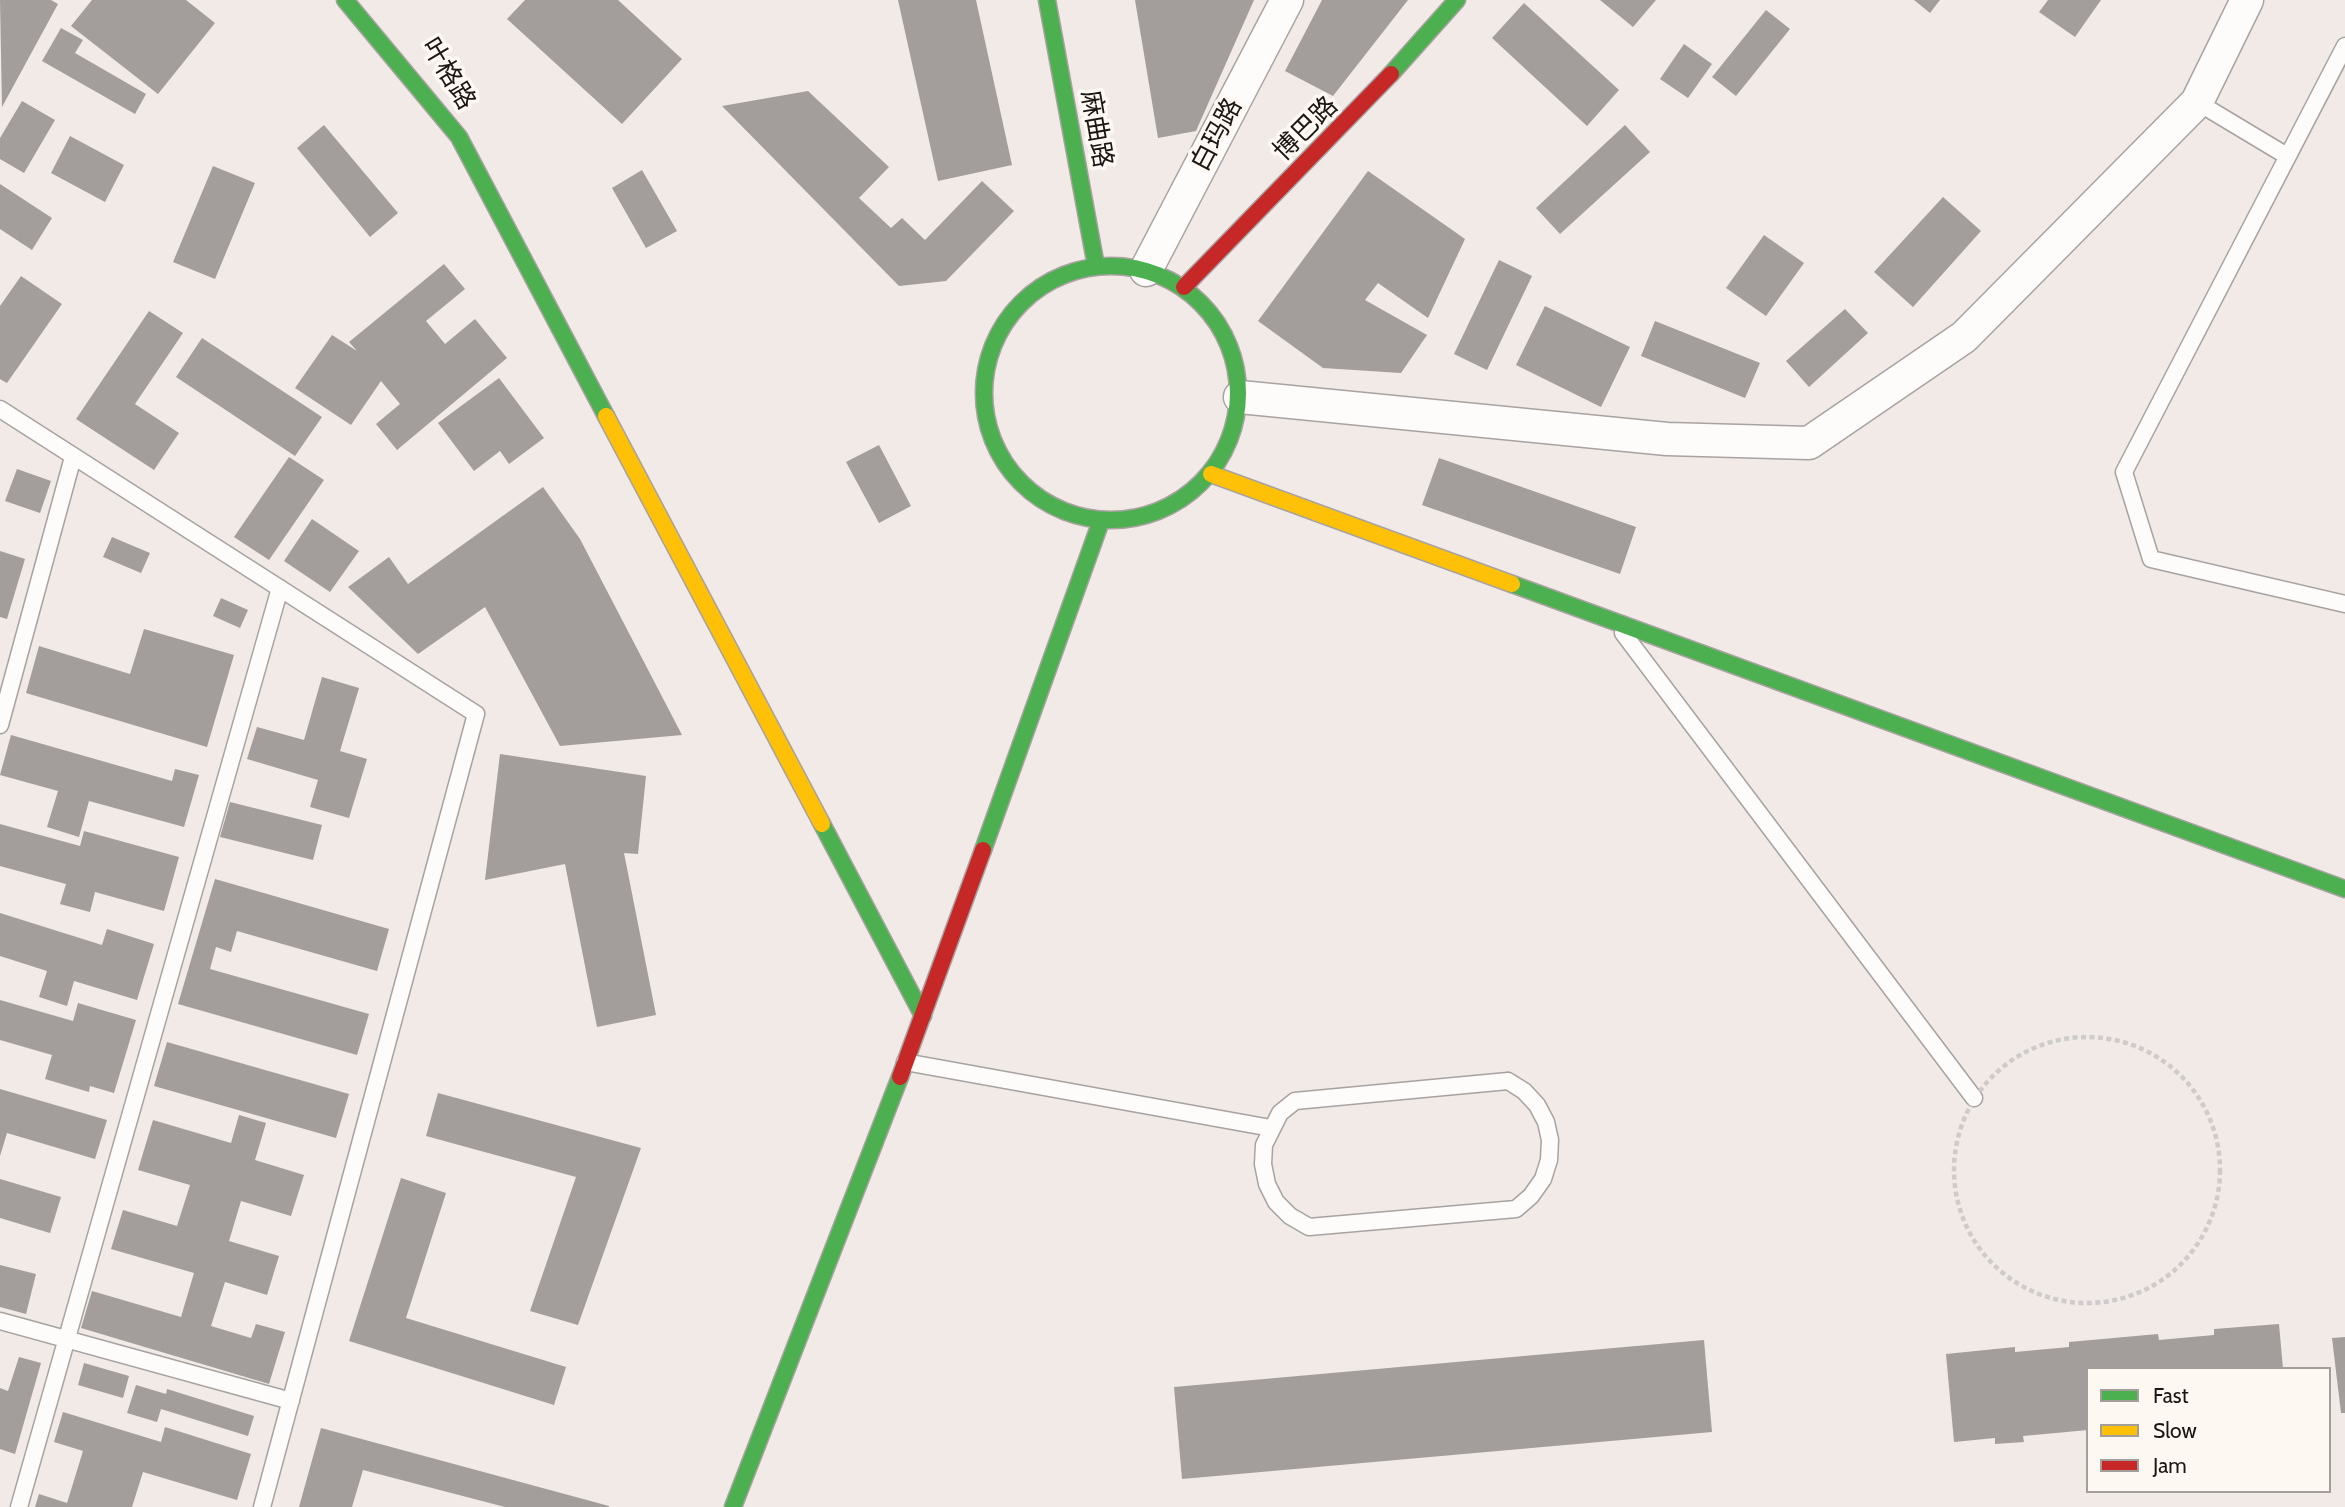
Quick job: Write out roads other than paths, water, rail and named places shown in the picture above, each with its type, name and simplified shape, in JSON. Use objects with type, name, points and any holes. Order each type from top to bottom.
[{"type":"main road","points":[[345,0],[458,137],[923,1016]]},
{"type":"main road","name":"麻曲路","points":[[1047,0],[1096,266]]},
{"type":"main road","name":"博巴路","points":[[1184,287],[1368,101],[1457,0]]},
{"type":"main road","name":"叶格路","points":[[396,34],[458,137]]},
{"type":"main road","points":[[1096,266],[1146,270],[1184,287],[1214,317],[1234,355],[1240,397],[1231,438],[1211,474],[1180,501],[1142,517],[1101,521],[1050,506],[1009,471],[985,422],[985,369],[1006,320],[1045,283],[1096,266]]},
{"type":"main road","points":[[1211,474],[2345,890]]},
{"type":"main road","points":[[733,1507],[923,1016],[1101,521]]},
{"type":"street","name":"白玛路","points":[[1146,270],[1287,0]]},
{"type":"street","points":[[1240,397],[1667,439],[1809,443],[1964,337],[2197,102],[2247,0]]},
{"type":"lane","points":[[2345,46],[2124,472],[2151,559],[2345,604]]},
{"type":"lane","points":[[2197,102],[2287,156]]},
{"type":"lane","points":[[0,409],[477,714],[262,1507]]},
{"type":"lane","points":[[0,725],[73,457]]},
{"type":"lane","points":[[19,1507],[280,588]]},
{"type":"lane","points":[[1615,622],[1974,1098]]},
{"type":"lane","points":[[905,1062],[1271,1128]]},
{"type":"lane","points":[[1508,1082],[1524,1091],[1546,1122],[1550,1140],[1549,1160],[1542,1180],[1531,1196],[1516,1209],[1308,1227],[1290,1216],[1276,1202],[1267,1184],[1264,1155],[1271,1128],[1280,1113],[1295,1101],[1508,1082]]},
{"type":"lane","points":[[0,1321],[291,1401]]}]
